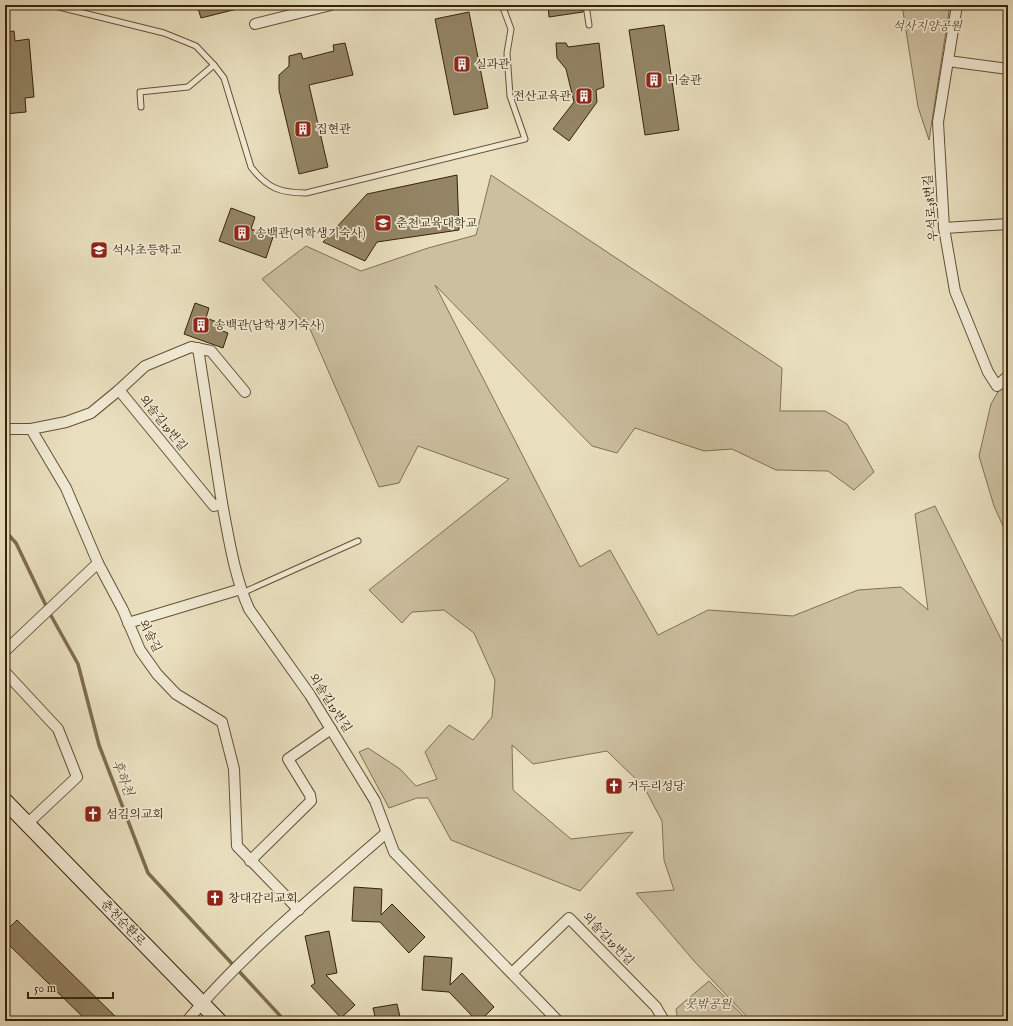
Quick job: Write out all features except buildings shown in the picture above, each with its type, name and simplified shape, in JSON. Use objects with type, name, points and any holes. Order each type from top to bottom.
[{"type":"street","points":[[255,24],[331,5]]},
{"type":"street","name":"우석로38번길","points":[[956,5],[938,122],[944,228],[955,291],[988,372],[997,386],[1008,376]]},
{"type":"street","points":[[948,61],[1008,70]]},
{"type":"street","points":[[944,228],[1008,224]]},
{"type":"street","points":[[5,429],[31,429],[66,422],[90,413],[119,390],[145,366],[191,347],[211,351],[245,392]]},
{"type":"street","points":[[198,348],[222,503]]},
{"type":"street","name":"외솔길19번길","points":[[119,390],[214,506],[222,503],[241,591],[249,608],[310,695],[375,801],[394,852],[558,1021]]},
{"type":"street","name":"외솔길","points":[[31,429],[66,488],[98,563],[140,650],[157,674],[176,694],[222,722],[234,769],[237,846],[299,910]]},
{"type":"street","points":[[5,651],[98,563]]},
{"type":"street","points":[[128,623],[241,591]]},
{"type":"street","points":[[5,672],[58,729],[77,777],[27,824]]},
{"type":"street","points":[[250,861],[311,801],[310,795],[288,759],[331,729]]},
{"type":"street","name":"춘천순환로","points":[[5,801],[219,1021]]},
{"type":"street","points":[[187,1021],[202,1003],[248,957],[386,833]]},
{"type":"street","name":"외솔길19번길","points":[[512,973],[569,918],[656,1007],[664,1021]]},
{"type":"lane","points":[[51,5],[164,33],[196,46],[224,78],[251,166],[259,178],[274,189],[288,193],[306,193],[525,139],[510,96],[507,53],[511,29],[510,21],[502,5]]},
{"type":"lane","points":[[78,12],[79,5]]},
{"type":"lane","points":[[586,5],[589,24]]},
{"type":"lane","points":[[141,107],[140,92],[188,87],[214,65]]},
{"type":"lane","points":[[241,591],[358,541]]},
{"type":"green space","name":"석사지양공원","points":[[902,5],[950,5],[929,140],[918,107]]},
{"type":"green space","points":[[491,175],[782,368],[780,411],[825,411],[847,424],[874,472],[854,490],[828,471],[776,470],[732,449],[704,451],[635,428],[617,453],[592,446],[435,285],[580,567],[610,550],[658,635],[708,610],[793,616],[858,590],[901,587],[928,610],[915,514],[935,506],[1002,641],[1008,638],[1008,1021],[751,1021],[694,961],[636,893],[674,890],[664,860],[662,821],[644,787],[607,751],[533,764],[512,745],[513,790],[571,839],[633,832],[580,891],[451,840],[428,798],[417,798],[389,808],[359,752],[368,748],[400,769],[416,786],[437,779],[425,752],[449,725],[473,740],[492,717],[495,680],[474,633],[444,610],[412,612],[402,623],[369,590],[509,479],[418,446],[399,483],[379,487],[310,329],[262,279],[306,246],[361,271],[428,248],[476,235]]},
{"type":"green space","points":[[1008,374],[1008,537],[994,506],[979,456],[991,404]]},
{"type":"green space","name":"못밖공원","points":[[709,981],[748,1021],[678,1021],[676,1009]]},
{"type":"waterway","name":"후하천","points":[[5,531],[16,543],[49,612],[78,664],[99,745],[148,873],[285,1021]]},
{"type":"place","name":"실과관","points":[[462,64]]},
{"type":"place","name":"미술관","points":[[654,80]]},
{"type":"place","name":"전산교육관","points":[[584,96]]},
{"type":"place","name":"집현관","points":[[303,129]]},
{"type":"place","name":"춘천교육대학교","points":[[383,223]]},
{"type":"place","name":"송백관(여학생기숙사)","points":[[242,233]]},
{"type":"place","name":"석사초등학교","points":[[99,250]]},
{"type":"place","name":"송백관(남학생기숙사)","points":[[201,325]]},
{"type":"place","name":"거두리성당","points":[[614,786]]},
{"type":"place","name":"섬김의교회","points":[[93,814]]},
{"type":"place","name":"창대감리교회","points":[[215,898]]}]
